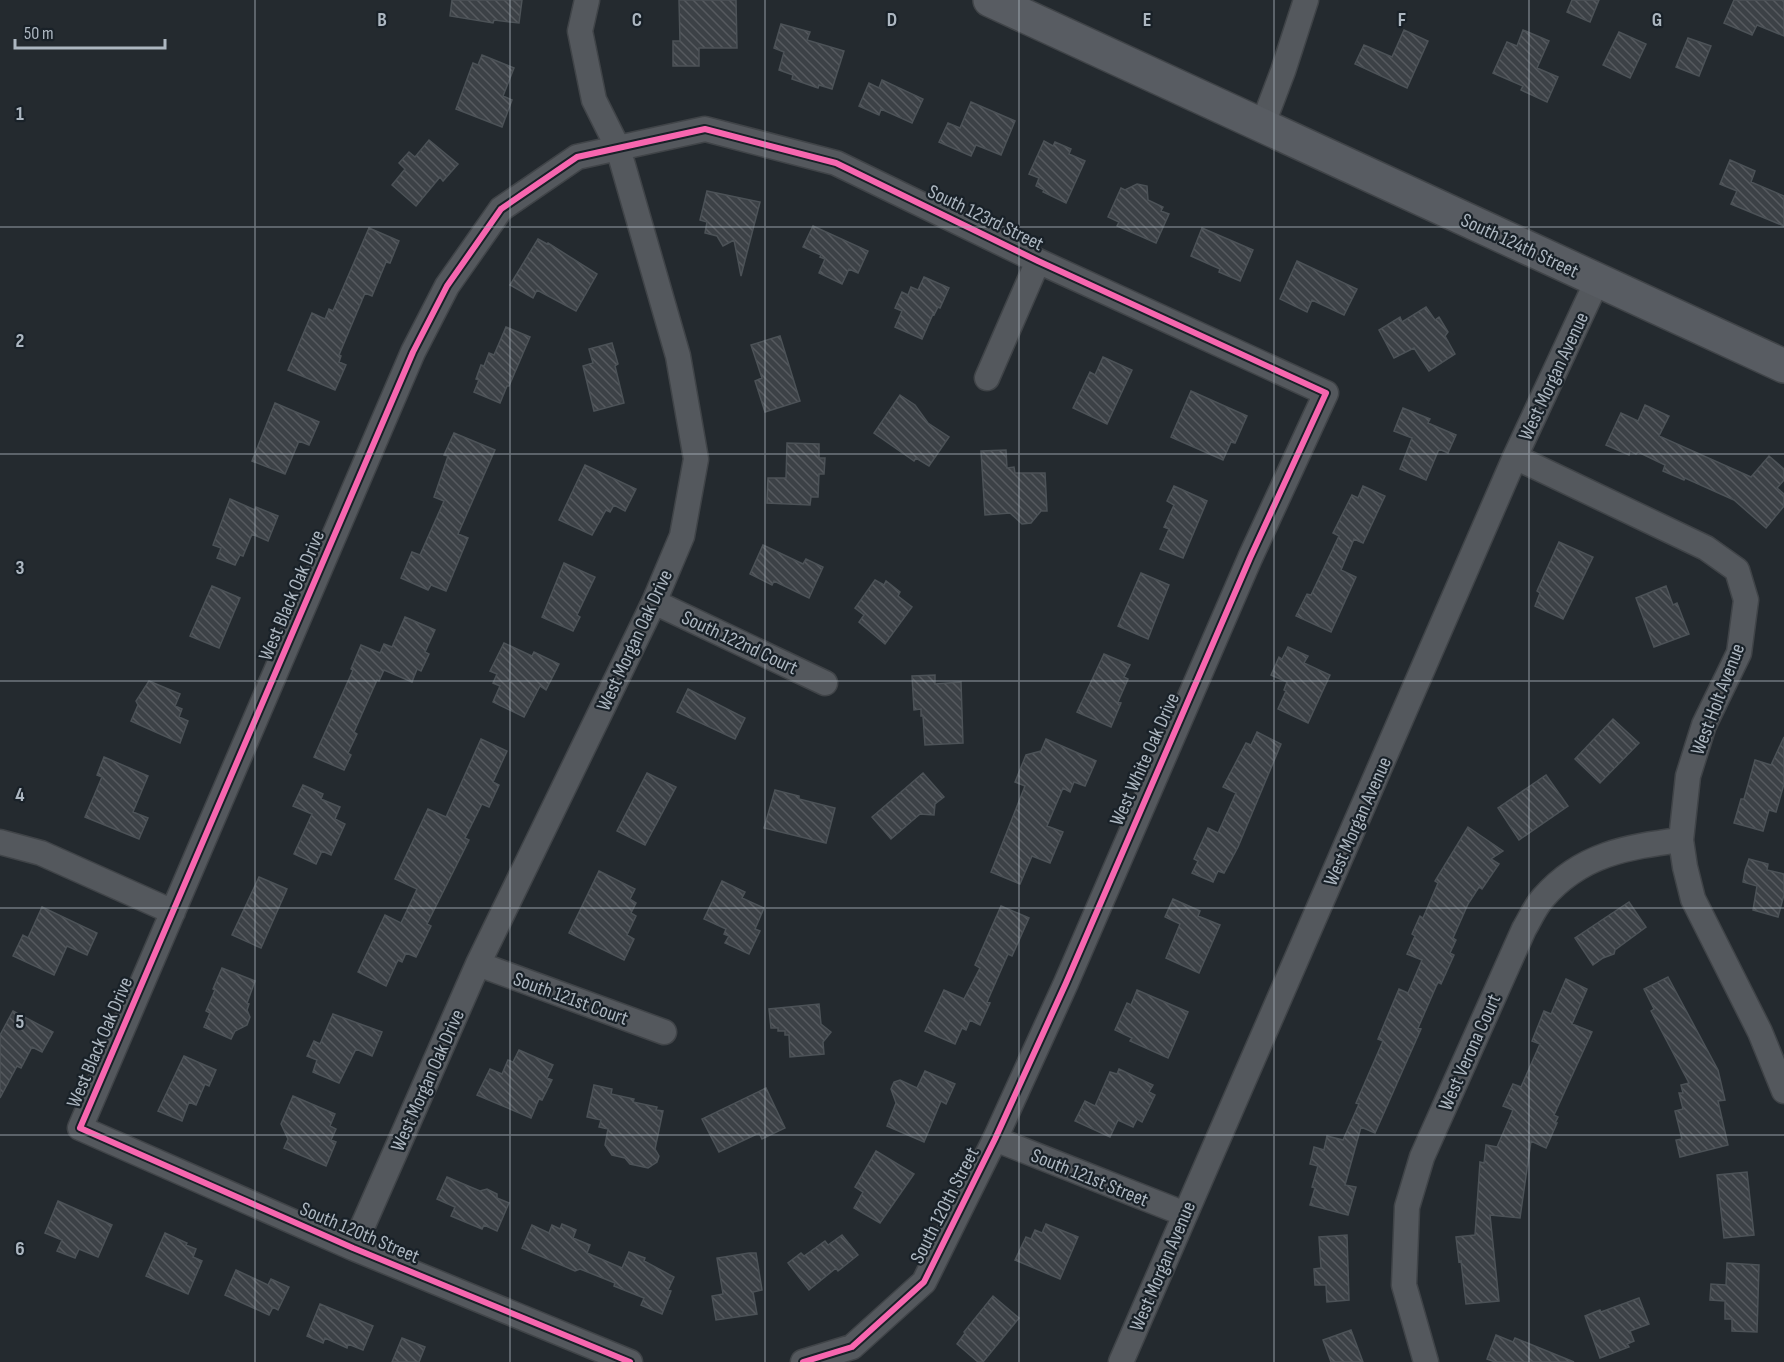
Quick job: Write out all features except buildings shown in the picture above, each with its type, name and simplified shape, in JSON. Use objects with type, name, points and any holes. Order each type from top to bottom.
[{"type":"street","name":"West Morgan Oak Drive","points":[[353,1248],[478,964],[654,602],[682,536],[696,459],[678,356],[618,148],[594,100],[591,89],[580,31],[587,0]]},
{"type":"street","points":[[1261,122],[1283,71],[1306,0]]},
{"type":"street","name":"South 124th Street","points":[[994,1],[1261,122],[1597,281],[1784,366]]},
{"type":"street","name":"South 123rd Street","points":[[618,148],[705,129],[836,164],[1038,261],[1326,393]]},
{"type":"street","name":"West Black Oak Drive","points":[[80,1128],[413,352],[447,286],[501,209],[577,157],[618,148]]},
{"type":"street","points":[[987,378],[1038,261]]},
{"type":"street","name":"West Morgan Avenue","points":[[1121,1362],[1515,457],[1597,281]]},
{"type":"street","name":"West White Oak Drive","points":[[995,1139],[1066,983],[1250,558],[1326,393]]},
{"type":"street","name":"West Holt Avenue","points":[[1515,457],[1706,548],[1737,570],[1746,600],[1739,652],[1704,725],[1688,776],[1681,840],[1693,899],[1760,1032],[1784,1091]]},
{"type":"street","name":"South 122nd Court","points":[[654,602],[825,683]]},
{"type":"street","name":"West Verona Court","points":[[1426,1362],[1404,1285],[1407,1207],[1422,1157],[1524,929],[1542,898],[1568,875],[1599,856],[1638,845],[1681,840]]},
{"type":"street","points":[[0,842],[41,853],[172,912]]},
{"type":"street","name":"South 121st Court","points":[[478,964],[664,1032]]},
{"type":"street","name":"South 120th Street","points":[[80,1128],[353,1248],[630,1362]]},
{"type":"street","name":"South 121st Street","points":[[995,1139],[1185,1214]]},
{"type":"street","name":"South 120th Street","points":[[803,1362],[852,1347],[924,1282],[995,1139]]},
{"type":"cycle path","points":[[630,1362],[353,1248],[80,1128],[413,352],[447,286],[501,209],[577,157],[705,129],[836,163],[1038,261],[1326,393],[1250,558],[1066,983],[995,1139],[924,1282],[852,1347],[803,1362]]}]
